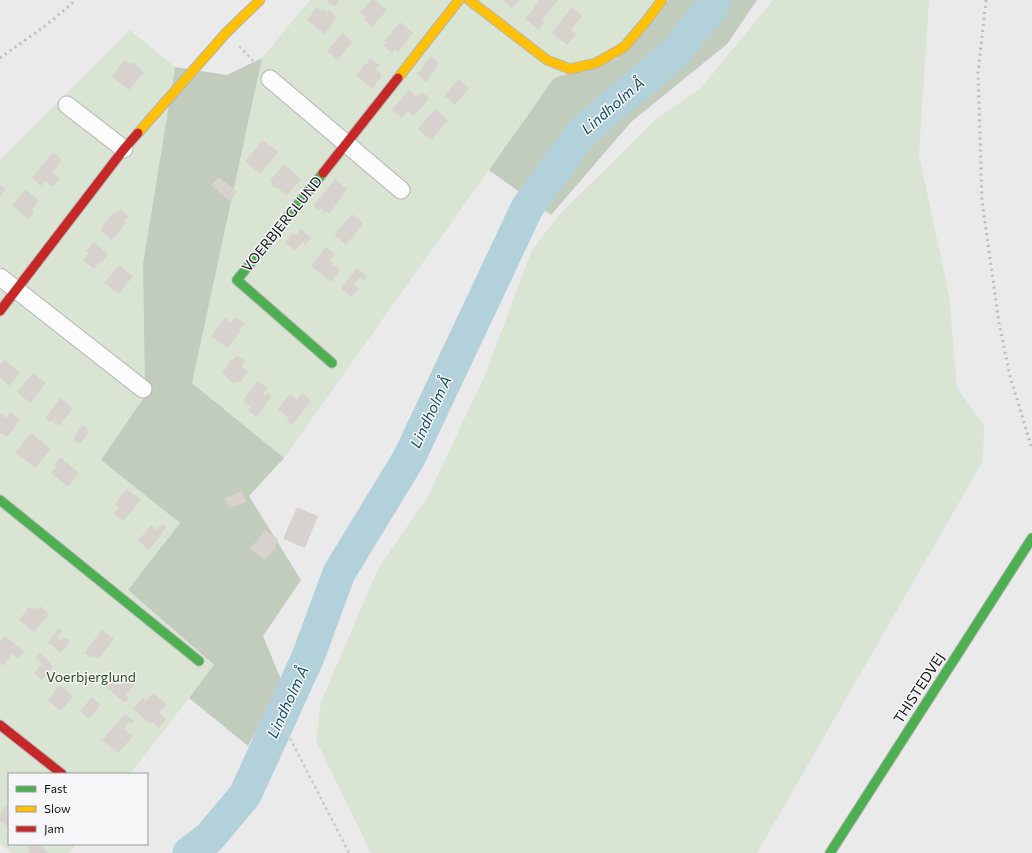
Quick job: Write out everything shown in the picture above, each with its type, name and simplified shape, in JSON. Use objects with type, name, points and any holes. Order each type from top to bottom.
[{"type":"street","points":[[0,311],[124,149],[226,33],[260,0]]},
{"type":"street","name":"VOERBJERGLUND","points":[[332,364],[237,280],[459,0]]},
{"type":"street","points":[[469,0],[547,60],[570,69],[596,63],[624,46],[662,0]]},
{"type":"street","points":[[270,79],[401,190]]},
{"type":"street","points":[[67,105],[124,149]]},
{"type":"street","points":[[0,277],[143,389]]},
{"type":"street","points":[[0,500],[199,661]]},
{"type":"street","name":"THISTEDVEJ","points":[[830,853],[1032,538]]},
{"type":"street","points":[[0,726],[61,773]]},
{"type":"path","points":[[226,33],[270,79]]},
{"type":"path","points":[[203,91],[173,202],[160,287],[160,380],[169,453],[220,602],[270,696],[349,853]]},
{"type":"green space","points":[[310,0],[669,0],[616,59],[554,78],[284,458],[192,383],[262,58]]},
{"type":"green space","points":[[669,0],[757,0],[727,44],[631,122],[551,215],[489,170],[554,78],[616,59]]},
{"type":"green space","points":[[773,0],[929,0],[919,155],[949,295],[957,388],[984,425],[983,461],[757,853],[371,853],[316,740],[321,702],[379,567],[427,498],[485,375],[532,250],[560,214],[655,120],[701,88]]},
{"type":"green space","name":"Voerbjerglund","points":[[130,30],[175,67],[143,264],[145,396],[101,460],[180,523],[128,590],[214,666],[131,773],[8,773],[8,845],[75,845],[69,853],[12,853],[0,844],[0,160]]},
{"type":"green space","points":[[262,58],[192,383],[284,458],[249,496],[301,580],[263,636],[282,682],[248,746],[189,698],[214,665],[128,590],[180,523],[101,460],[145,396],[143,264],[175,67],[227,75]]},
{"type":"building","points":[[326,0],[340,0],[334,7]]},
{"type":"building","points":[[371,0],[375,0],[387,10],[372,27],[364,20],[366,18],[360,13]]},
{"type":"building","points":[[502,0],[519,0],[512,8]]},
{"type":"building","points":[[540,0],[558,0],[542,20],[545,22],[539,30],[525,19]]},
{"type":"building","points":[[317,7],[322,11],[323,9],[327,12],[329,10],[336,16],[333,20],[335,21],[324,34],[307,20]]},
{"type":"building","points":[[572,7],[582,16],[571,30],[576,34],[567,45],[552,33]]},
{"type":"building","points":[[400,22],[413,33],[398,52],[395,49],[392,53],[383,45],[386,42],[384,41]]},
{"type":"building","points":[[342,33],[352,42],[338,60],[327,51]]},
{"type":"building","points":[[431,56],[439,63],[426,82],[417,74]]},
{"type":"building","points":[[370,58],[379,65],[375,70],[381,73],[380,75],[382,76],[372,89],[356,75],[366,63],[368,63],[367,62]]},
{"type":"building","points":[[125,60],[130,64],[132,62],[144,72],[129,90],[112,76]]},
{"type":"building","points":[[458,79],[469,88],[455,105],[444,96]]},
{"type":"building","points":[[409,90],[417,97],[422,92],[429,98],[414,116],[407,111],[402,118],[392,110]]},
{"type":"building","points":[[435,109],[448,120],[431,140],[418,129]]},
{"type":"building","points":[[263,140],[278,152],[260,174],[245,161]]},
{"type":"building","points":[[53,152],[61,159],[61,162],[52,173],[60,179],[52,187],[45,181],[41,186],[32,178]]},
{"type":"building","points":[[284,164],[301,179],[287,196],[277,187],[276,189],[271,185],[272,183],[270,181]]},
{"type":"building","points":[[219,177],[237,192],[229,201],[211,185]]},
{"type":"building","points":[[335,179],[347,189],[329,214],[327,211],[326,213],[322,210],[322,208],[319,211],[313,206]]},
{"type":"building","points":[[0,185],[6,189],[0,197]]},
{"type":"building","points":[[25,189],[39,200],[32,210],[34,212],[29,219],[12,206]]},
{"type":"building","points":[[120,209],[129,216],[124,221],[125,223],[123,227],[112,240],[101,231],[101,228],[113,213],[115,214]]},
{"type":"building","points":[[352,214],[363,223],[346,245],[334,235]]},
{"type":"building","points":[[301,229],[311,238],[305,245],[303,242],[295,251],[285,243],[293,233],[296,235]]},
{"type":"building","points":[[94,242],[108,254],[94,269],[83,260],[89,253],[86,251]]},
{"type":"building","points":[[326,247],[335,254],[330,260],[333,263],[331,266],[332,267],[334,265],[340,270],[331,282],[311,266]]},
{"type":"building","points":[[119,265],[133,276],[119,294],[104,283]]},
{"type":"building","points":[[357,268],[367,276],[364,280],[360,277],[354,285],[359,289],[351,297],[341,288]]},
{"type":"building","points":[[236,317],[245,323],[239,330],[241,331],[227,348],[211,336],[225,318],[231,323]]},
{"type":"building","points":[[237,355],[245,361],[241,366],[248,372],[239,383],[237,381],[234,384],[222,373],[230,363],[229,362]]},
{"type":"building","points":[[5,360],[20,373],[9,386],[0,378],[0,363],[1,364]]},
{"type":"building","points":[[33,373],[46,383],[30,403],[17,392]]},
{"type":"building","points":[[258,381],[267,388],[263,394],[265,396],[268,393],[271,395],[269,397],[271,398],[256,417],[248,410],[251,406],[243,400]]},
{"type":"building","points":[[302,393],[311,401],[292,425],[286,421],[289,418],[278,409],[290,394],[297,400]]},
{"type":"building","points":[[60,398],[73,408],[59,426],[54,422],[56,419],[55,418],[50,422],[45,418]]},
{"type":"building","points":[[11,412],[20,420],[7,437],[0,433],[0,415],[1,414],[6,418]]},
{"type":"building","points":[[83,425],[87,428],[88,434],[79,444],[74,440],[76,438],[74,437]]},
{"type":"building","points":[[31,433],[51,449],[35,468],[15,452]]},
{"type":"building","points":[[60,457],[79,473],[68,487],[51,473],[56,467],[54,465]]},
{"type":"building","points":[[126,489],[141,499],[124,521],[114,514],[119,508],[115,504]]},
{"type":"building","points":[[242,491],[246,502],[229,508],[225,498]]},
{"type":"building","points":[[297,507],[318,516],[305,548],[283,539]]},
{"type":"building","points":[[163,523],[167,527],[149,550],[138,541],[151,525],[157,530]]},
{"type":"building","points":[[265,530],[278,539],[278,541],[275,546],[276,547],[265,560],[250,549]]},
{"type":"building","points":[[40,606],[49,614],[34,632],[19,620],[29,607],[32,609],[34,607],[37,610]]},
{"type":"building","points":[[59,628],[62,631],[57,637],[61,641],[64,638],[69,639],[69,643],[61,653],[48,642]]},
{"type":"building","points":[[102,630],[114,639],[98,659],[93,655],[91,658],[85,653],[88,650],[86,650]]},
{"type":"building","points":[[5,636],[24,651],[18,658],[12,654],[3,666],[0,663],[0,642]]},
{"type":"building","points":[[40,652],[52,664],[51,665],[53,667],[42,680],[34,673],[42,664],[35,658]]},
{"type":"building","points":[[127,673],[137,682],[126,695],[129,698],[125,703],[105,686],[115,674],[121,680]]},
{"type":"building","points":[[60,685],[73,696],[61,711],[48,700]]},
{"type":"building","points":[[153,693],[167,704],[159,713],[166,719],[159,728],[152,722],[150,724],[133,709],[143,698],[146,701]]},
{"type":"building","points":[[92,697],[101,705],[89,719],[80,711]]},
{"type":"building","points":[[125,714],[134,721],[131,724],[129,722],[124,729],[133,736],[118,753],[102,740]]},
{"type":"building","points":[[7,805],[8,806],[8,827],[0,820],[0,813]]},
{"type":"building","points":[[31,845],[39,845],[49,853],[30,853],[27,850]]},
{"type":"waterway","name":"Lindholm Å","points":[[189,853],[209,838],[245,795],[308,657],[339,573],[409,458],[527,208],[582,132],[675,53],[711,8],[714,0]]},
{"type":"railway","points":[[0,58],[45,26],[76,0]]},
{"type":"railway","points":[[986,0],[978,72],[982,201],[999,323],[1010,376],[1032,449]]},
{"type":"traffic: fast","points":[[323,173],[237,280],[332,363]]},
{"type":"traffic: fast","points":[[0,500],[199,661]]},
{"type":"traffic: fast","points":[[830,853],[1032,538]]},
{"type":"traffic: slow","points":[[138,133],[226,33],[260,0]]},
{"type":"traffic: slow","points":[[398,78],[459,0]]},
{"type":"traffic: slow","points":[[469,0],[547,60],[570,69],[596,63],[624,47],[662,0]]},
{"type":"traffic: jam","points":[[323,173],[398,78]]},
{"type":"traffic: jam","points":[[0,311],[124,149],[138,133]]},
{"type":"traffic: jam","points":[[0,725],[61,773]]}]
